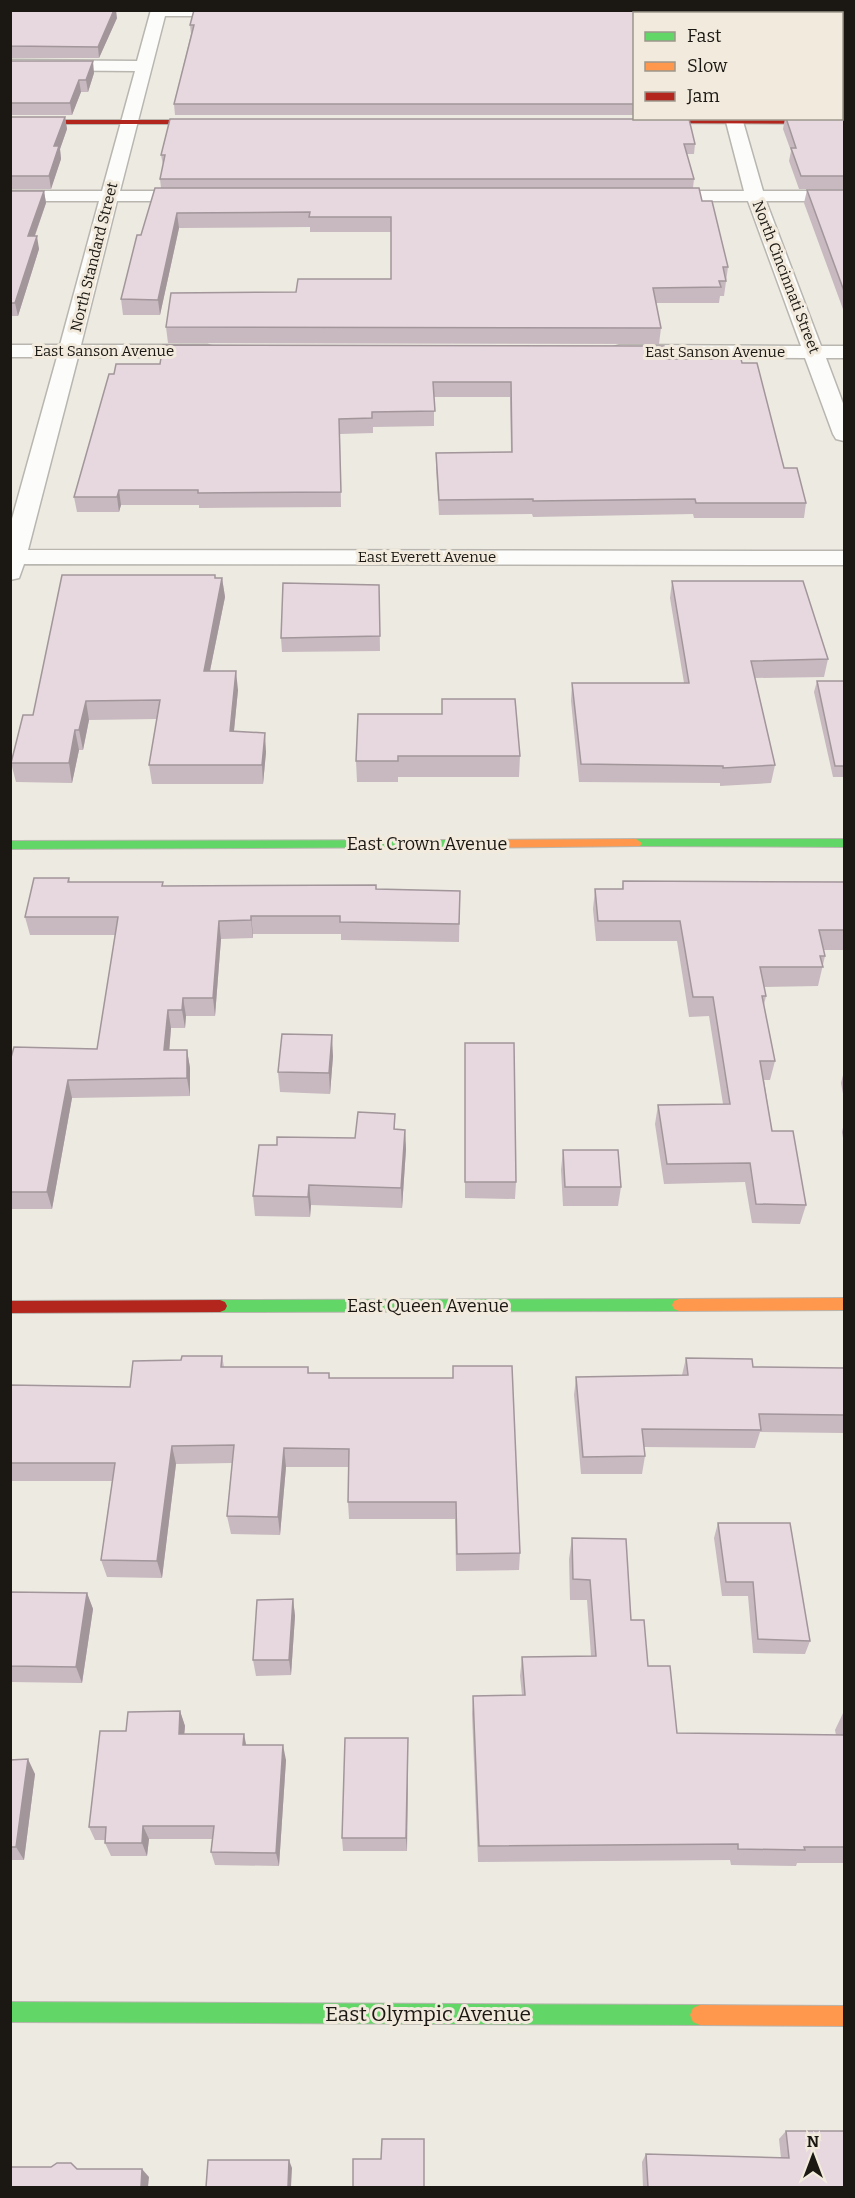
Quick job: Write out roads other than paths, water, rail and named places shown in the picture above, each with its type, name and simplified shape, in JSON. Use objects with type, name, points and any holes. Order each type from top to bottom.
[{"type":"street","points":[[159,11],[253,11]]},
{"type":"street","name":"North Standard Street","points":[[12,562],[159,11]]},
{"type":"street","points":[[606,12],[844,12]]},
{"type":"street","points":[[10,65],[145,66]]},
{"type":"street","points":[[627,122],[733,120],[844,122]]},
{"type":"street","name":"North Cincinnati Street","points":[[733,120],[755,196],[844,434]]},
{"type":"street","points":[[10,122],[235,122]]},
{"type":"street","points":[[10,196],[217,196]]},
{"type":"street","points":[[635,196],[844,196]]},
{"type":"street","name":"East Sanson Avenue","points":[[10,351],[226,351]]},
{"type":"street","name":"East Sanson Avenue","points":[[598,351],[844,352]]},
{"type":"street","name":"East Everett Avenue","points":[[12,562],[844,558]]},
{"type":"street","name":"East Crown Avenue","points":[[10,845],[844,843]]},
{"type":"street","name":"East Queen Avenue","points":[[10,1307],[844,1304]]},
{"type":"street","name":"East Olympic Avenue","points":[[10,2012],[844,2016]]}]
